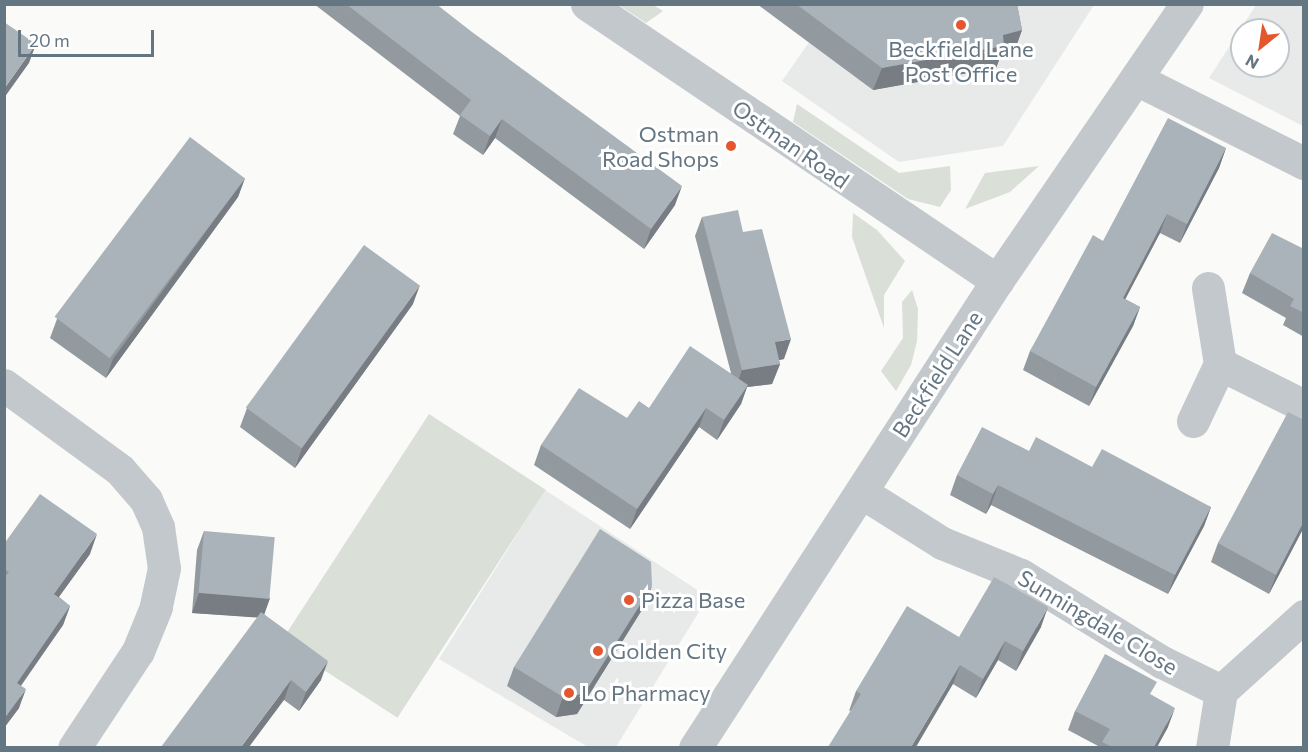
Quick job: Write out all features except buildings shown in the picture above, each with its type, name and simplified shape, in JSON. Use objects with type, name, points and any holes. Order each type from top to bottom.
[{"type":"street","name":"Ostman Road","points":[[587,4],[997,281]]},
{"type":"street","name":"Beckfield Lane","points":[[694,747],[997,281],[1138,80],[1187,4]]},
{"type":"street","points":[[1138,80],[1304,163]]},
{"type":"street","points":[[1193,421],[1220,363],[1208,288]]},
{"type":"street","points":[[1220,363],[1304,406]]},
{"type":"street","points":[[4,385],[120,470],[146,500],[158,527],[164,568],[156,607],[138,651],[74,747]]},
{"type":"street","name":"Sunningdale Close","points":[[861,492],[942,543],[1021,575],[1162,662],[1221,691]]},
{"type":"street","points":[[1212,747],[1221,691],[1304,616]]},
{"type":"shaded area","points":[[619,5],[653,5],[663,11],[646,23]]},
{"type":"shaded area","points":[[835,5],[1094,5],[1003,146],[899,162],[782,81]]},
{"type":"shaded area","points":[[1256,5],[1303,5],[1303,126],[1209,78],[1230,45],[1230,78],[1290,78],[1290,18],[1248,18]]},
{"type":"shaded area","points":[[797,104],[899,173],[950,166],[951,190],[940,207],[908,199],[793,122]]},
{"type":"shaded area","points":[[1039,166],[1010,192],[965,209],[985,173]]},
{"type":"shaded area","points":[[853,213],[877,230],[905,261],[884,295],[884,328],[852,237]]},
{"type":"shaded area","points":[[912,290],[918,309],[917,341],[911,365],[896,391],[881,371],[903,338],[902,302]]},
{"type":"shaded area","points":[[429,414],[546,490],[397,718],[281,642]]},
{"type":"shaded area","points":[[545,490],[708,597],[616,747],[588,747],[439,659]]},
{"type":"place","name":"Beckfield Lane Post Office","points":[[961,25]]},
{"type":"place","name":"Ostman Road Shops","points":[[731,146]]},
{"type":"place","name":"Pizza Base","points":[[629,600]]},
{"type":"place","name":"Golden City","points":[[598,651]]},
{"type":"place","name":"Lo Pharmacy","points":[[569,693]]}]
